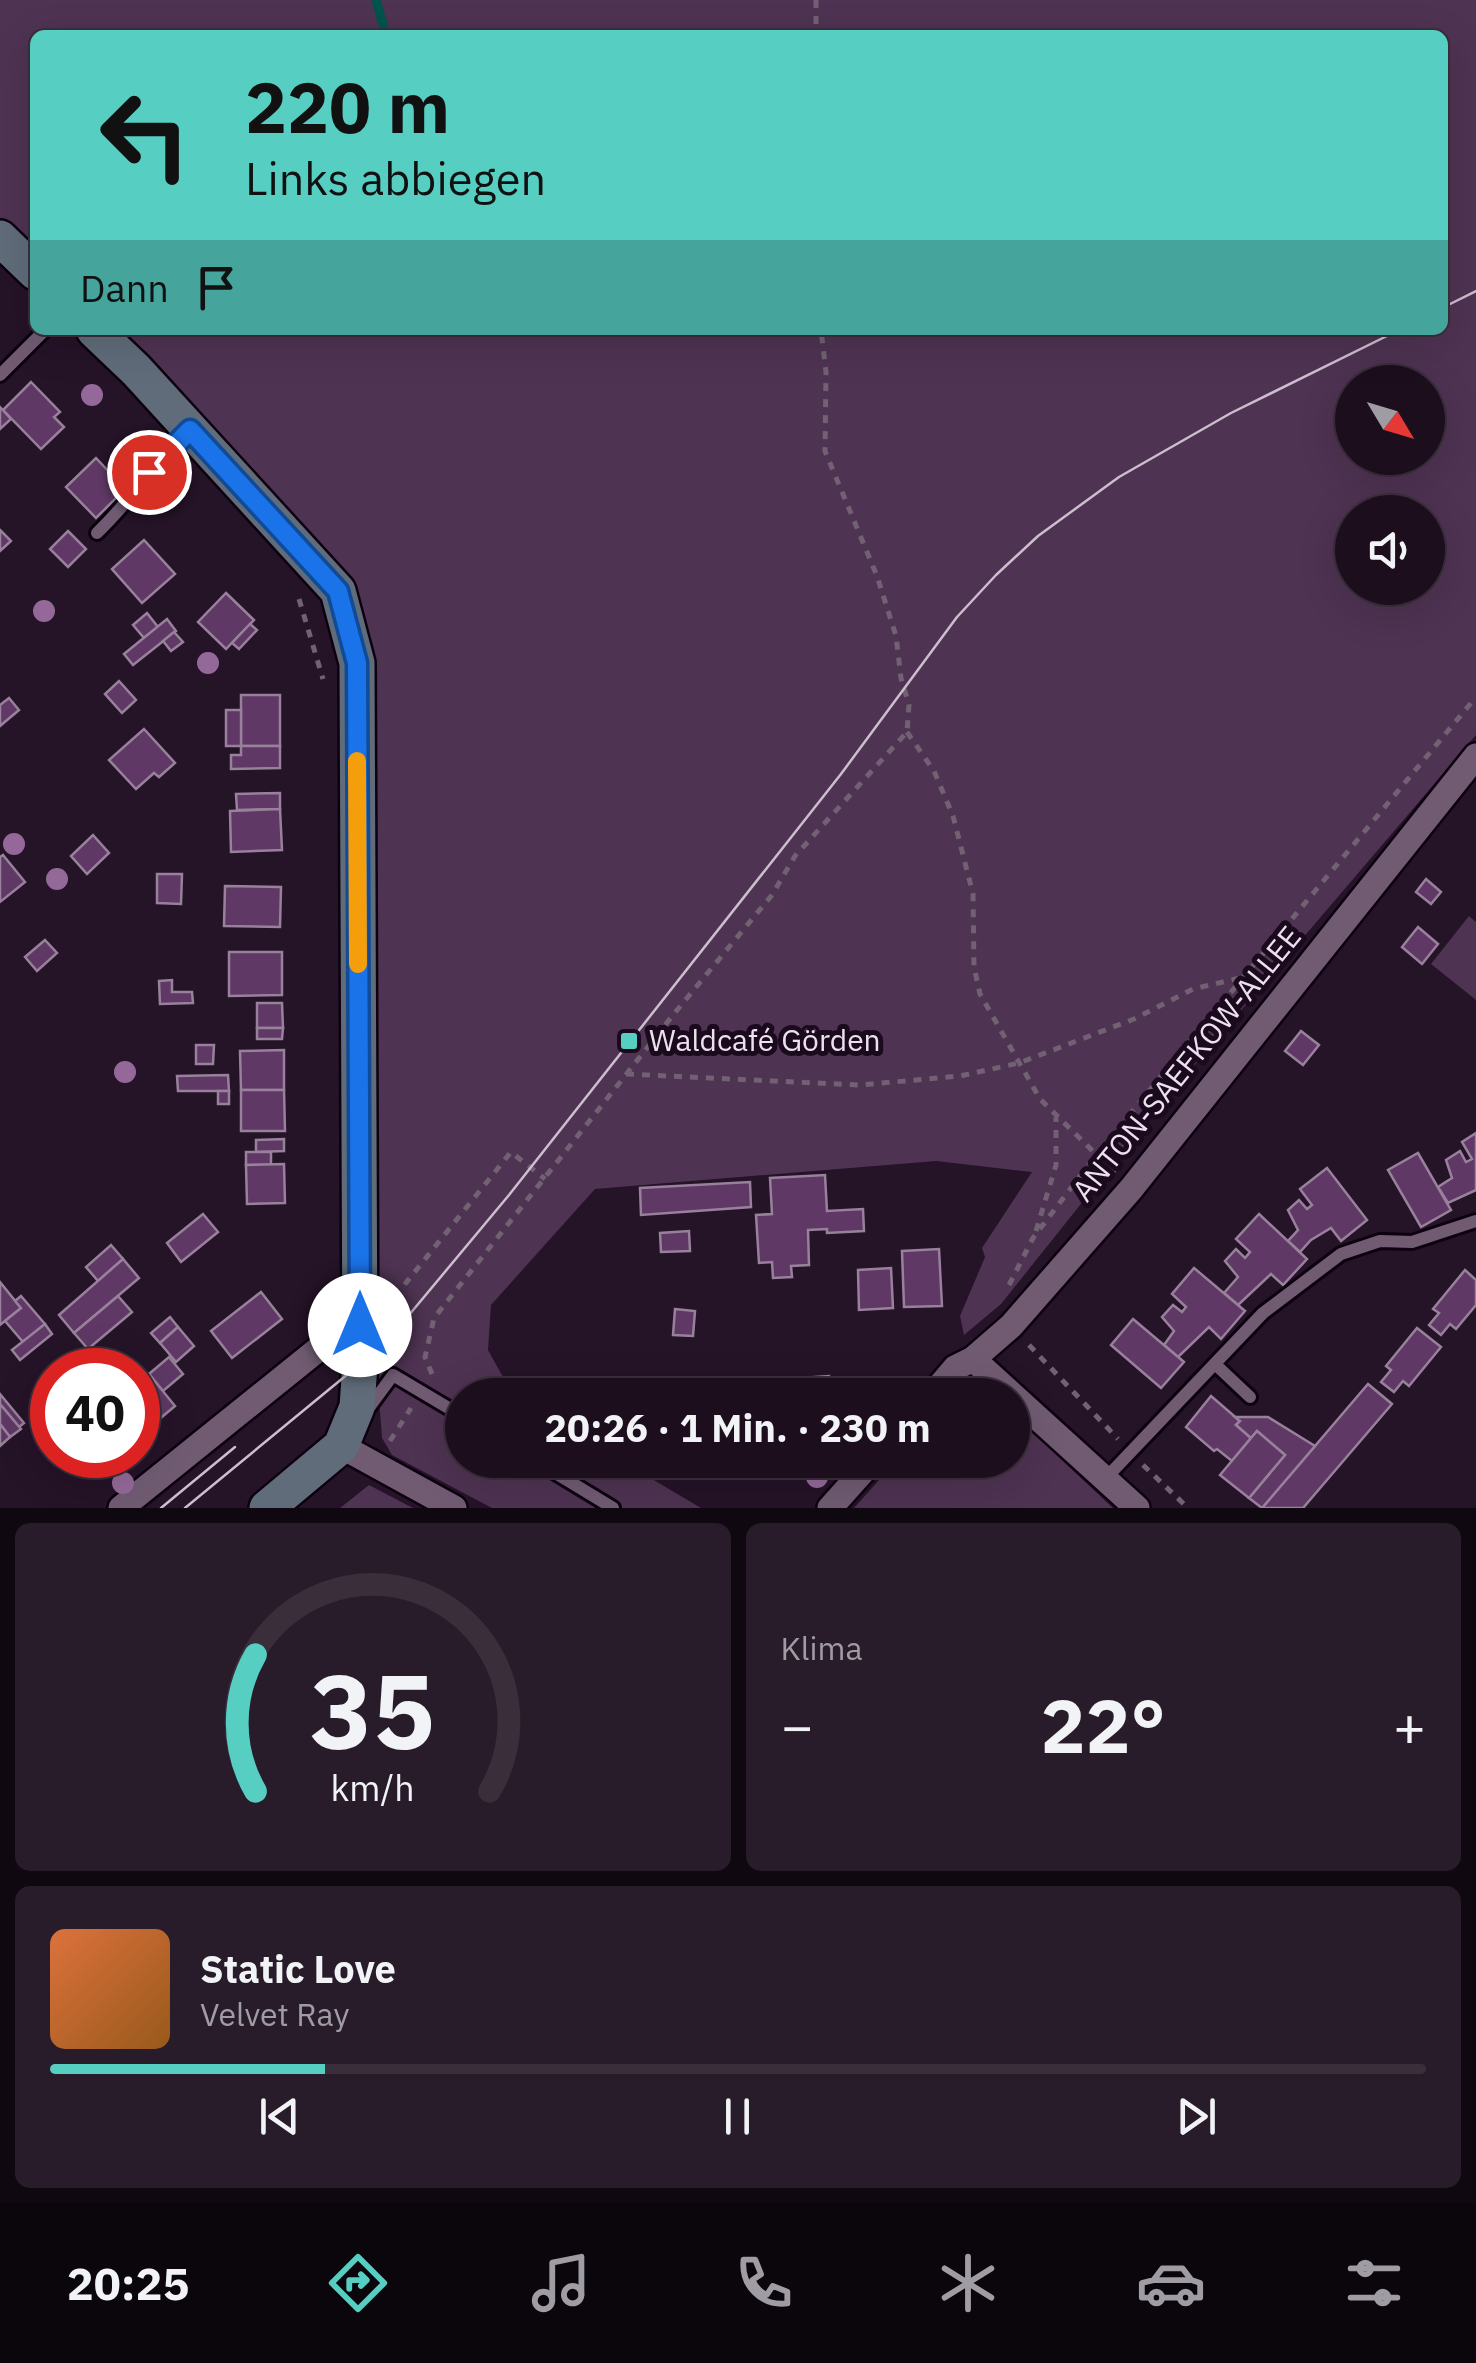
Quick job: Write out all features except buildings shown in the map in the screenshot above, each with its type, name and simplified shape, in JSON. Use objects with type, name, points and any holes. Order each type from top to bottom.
[{"type":"street","points":[[0,238],[30,267]]},
{"type":"street","points":[[99,335],[338,591],[357,663],[360,1364],[355,1454]]},
{"type":"street","name":"ANTON-SAEFKOW-ALLEE","points":[[946,1378],[1011,1326],[1131,1188],[1476,756]]},
{"type":"street","points":[[121,1508],[321,1347]]},
{"type":"street","points":[[973,1359],[1137,1508]]},
{"type":"street","points":[[267,1508],[355,1454]]},
{"type":"street","points":[[355,1454],[454,1508]]},
{"type":"street","points":[[830,1508],[857,1478]]},
{"type":"lane","points":[[0,375],[40,335]]},
{"type":"lane","points":[[97,533],[190,430]]},
{"type":"lane","points":[[1106,1479],[1263,1313],[1342,1254],[1380,1241],[1412,1242],[1476,1221]]},
{"type":"lane","points":[[1216,1365],[1250,1398]]},
{"type":"lane","points":[[355,1454],[393,1375],[445,1405]]},
{"type":"lane","points":[[564,1478],[613,1508]]},
{"type":"path","points":[[816,0],[816,30]]},
{"type":"path","points":[[355,1454],[388,1444],[432,1374],[425,1357],[434,1318],[772,896],[795,856],[907,732],[909,705],[896,636],[871,560],[825,451],[826,372],[822,335]]},
{"type":"path","points":[[289,588],[302,602],[327,694]]},
{"type":"path","points":[[1033,1238],[1096,1155],[1476,696]]},
{"type":"path","points":[[907,732],[934,771],[953,816],[972,894],[974,967],[980,994],[1040,1099],[1131,1188]]},
{"type":"path","points":[[626,1074],[860,1085],[960,1076],[1019,1063],[1134,1019],[1194,989],[1247,976]]},
{"type":"path","points":[[1004,1297],[1033,1238],[1056,1164],[1056,1117]]},
{"type":"path","points":[[380,1299],[401,1290],[511,1152],[545,1179]]},
{"type":"path","points":[[1020,1336],[1188,1508]]},
{"type":"shaded area","points":[[0,0],[1476,0],[1476,735],[1156,1110],[1001,1304],[964,1335],[960,1316],[985,1257],[982,1248],[1032,1172],[936,1161],[595,1189],[491,1305],[488,1350],[504,1378],[445,1378],[445,1478],[650,1478],[701,1508],[492,1508],[392,1455],[382,1438],[373,1318],[372,644],[352,585],[116,335],[1448,335],[1448,30],[30,30],[30,249],[0,219]]},
{"type":"shaded area","points":[[1469,916],[1476,922],[1476,1000],[1431,964]]},
{"type":"shaded area","points":[[1030,1430],[1113,1508],[854,1508],[881,1478],[1030,1478]]},
{"type":"shaded area","points":[[369,1485],[413,1508],[340,1508]]},
{"type":"waterway","points":[[376,0],[385,30]]},
{"type":"tram line","points":[[1448,305],[1476,291]]},
{"type":"tram line","points":[[185,1508],[360,1364],[399,1327],[509,1195],[841,774],[957,617],[996,575],[1038,536],[1119,477],[1231,413],[1389,335]]},
{"type":"tram line","points":[[161,1508],[235,1447]]},
{"type":"slow traffic","points":[[357,761],[358,964]]},
{"type":"place","name":"Waldcafé Görden","points":[[629,1041]]},
{"type":"route","points":[[149,472],[190,430],[338,591],[349,626],[357,663],[360,1325]]}]
